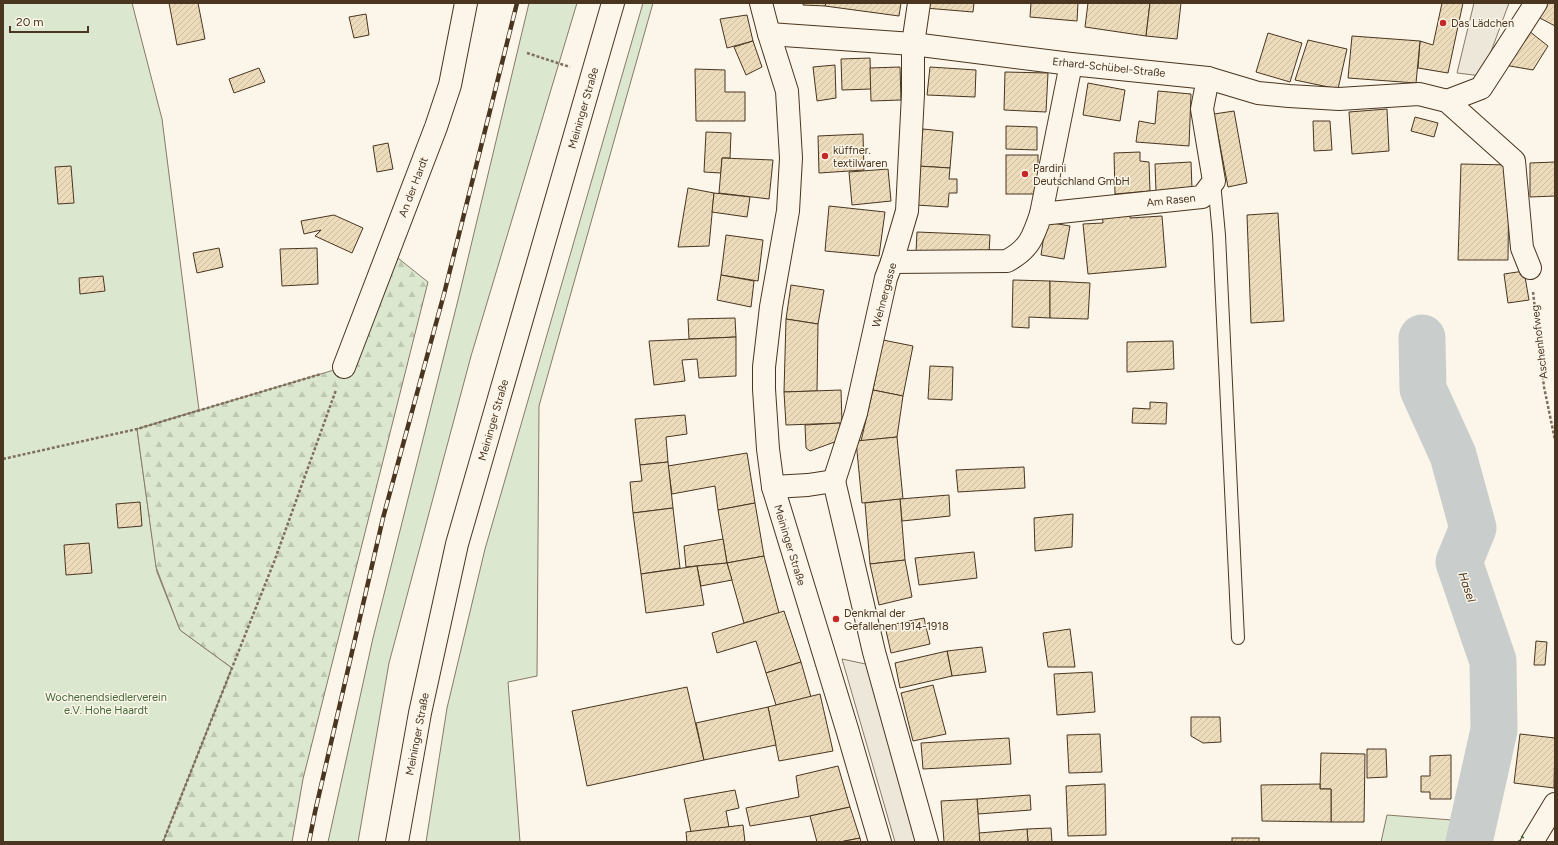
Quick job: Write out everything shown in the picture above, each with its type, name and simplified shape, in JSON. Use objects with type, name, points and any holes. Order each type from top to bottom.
[{"type":"street","name":"An der Hardt","points":[[344,367],[450,85],[466,3]]},
{"type":"street","name":"Meininger Straße","points":[[396,842],[420,713],[457,544],[613,3]]},
{"type":"street","name":"Meininger Straße","points":[[761,3],[787,91],[791,158],[788,211],[771,307],[764,367],[764,396],[768,449],[773,487],[880,842]]},
{"type":"street","name":"Wehnergasse","points":[[834,481],[856,413],[886,278],[907,211],[914,44],[919,3]]},
{"type":"street","points":[[1447,101],[1481,88],[1536,3]]},
{"type":"street","name":"Erhard-Schübel-Straße","points":[[769,34],[914,44],[1071,64],[1208,78],[1258,93],[1339,99],[1419,94],[1447,101],[1514,161],[1522,248],[1530,268]]},
{"type":"street","points":[[892,262],[1007,261],[1018,255],[1030,242],[1035,233],[1041,214],[1071,64]]},
{"type":"street","points":[[1208,78],[1202,109],[1214,181]]},
{"type":"street","name":"Am Rasen","points":[[1041,214],[1202,197],[1214,181]]},
{"type":"street","points":[[773,487],[808,486],[834,481],[874,652],[927,842]]},
{"type":"street","points":[[1532,842],[1555,804]]},
{"type":"lane","points":[[1214,181],[1219,235],[1238,638]]},
{"type":"path","points":[[527,53],[593,75]]},
{"type":"path","name":"Aschenhofweg","points":[[1530,268],[1544,386],[1555,440]]},
{"type":"path","points":[[3,459],[137,429],[344,367]]},
{"type":"path","points":[[163,842],[274,562],[344,367]]},
{"type":"green space","name":"Wochenendsiedlerverein e.V. Hohe Haardt","points":[[3,3],[132,3],[162,119],[199,410],[137,429],[157,572],[180,630],[232,668],[163,842],[3,842]]},
{"type":"green space","points":[[529,3],[577,3],[471,356],[389,663],[358,842],[328,842],[373,638],[458,300]]},
{"type":"green space","points":[[643,3],[653,3],[539,406],[537,676],[508,682],[520,842],[426,842],[447,708],[485,549]]},
{"type":"green space","points":[[389,251],[428,282],[303,779],[292,842],[163,842],[232,668],[180,630],[156,567],[137,429],[344,367]]},
{"type":"green space","points":[[1474,746],[1506,749],[1490,842],[1381,842],[1387,815],[1465,821]]},
{"type":"shaded area","points":[[1474,3],[1509,3],[1482,76],[1457,73]]},
{"type":"shaded area","points":[[842,659],[875,666],[924,842],[895,842]]},
{"type":"building","points":[[169,3],[198,3],[205,39],[177,45]]},
{"type":"building","points":[[803,3],[826,3],[825,6],[803,5]]},
{"type":"building","points":[[826,3],[901,3],[899,16],[825,6]]},
{"type":"building","points":[[926,3],[974,3],[973,12],[925,8]]},
{"type":"building","points":[[1031,3],[1078,3],[1077,21],[1030,17]]},
{"type":"building","points":[[1088,3],[1150,3],[1146,36],[1085,27]]},
{"type":"building","points":[[1150,3],[1181,3],[1177,39],[1146,36]]},
{"type":"building","points":[[1442,3],[1463,3],[1448,73],[1418,68],[1420,41],[1433,45]]},
{"type":"building","points":[[1546,3],[1555,3],[1555,26],[1538,17]]},
{"type":"building","points":[[366,14],[369,35],[354,38],[349,17]]},
{"type":"building","points":[[747,15],[753,41],[727,48],[720,19]]},
{"type":"building","points":[[1529,31],[1548,46],[1533,70],[1504,65]]},
{"type":"building","points":[[1268,33],[1302,43],[1290,82],[1256,72]]},
{"type":"building","points":[[1352,36],[1420,41],[1416,83],[1348,78]]},
{"type":"building","points":[[1308,40],[1347,49],[1338,89],[1295,80]]},
{"type":"building","points":[[753,41],[762,67],[746,75],[734,47]]},
{"type":"building","points":[[870,58],[871,89],[842,90],[841,59]]},
{"type":"building","points":[[835,65],[836,98],[817,101],[813,67]]},
{"type":"building","points":[[900,67],[901,100],[871,101],[870,68]]},
{"type":"building","points":[[930,67],[976,70],[975,97],[927,95]]},
{"type":"building","points":[[259,68],[265,82],[234,93],[229,79]]},
{"type":"building","points":[[695,69],[725,70],[725,92],[745,92],[745,121],[696,121]]},
{"type":"building","points":[[1005,72],[1048,73],[1046,112],[1004,110]]},
{"type":"building","points":[[1088,83],[1125,90],[1120,121],[1083,115]]},
{"type":"building","points":[[1158,91],[1191,94],[1189,146],[1136,142],[1139,121],[1155,124]]},
{"type":"building","points":[[1387,109],[1389,151],[1352,154],[1349,112]]},
{"type":"building","points":[[1234,111],[1247,183],[1228,187],[1214,114]]},
{"type":"building","points":[[1415,117],[1438,123],[1434,137],[1411,131]]},
{"type":"building","points":[[1313,121],[1330,121],[1332,150],[1314,151]]},
{"type":"building","points":[[1006,126],[1037,127],[1037,150],[1006,149]]},
{"type":"building","points":[[923,129],[953,132],[950,168],[918,166]]},
{"type":"building","points":[[706,132],[731,133],[730,158],[722,158],[721,173],[704,172]]},
{"type":"building","points":[[863,134],[864,170],[819,173],[818,136]]},
{"type":"building","points":[[388,143],[393,169],[377,172],[373,146]]},
{"type":"building","points":[[1140,152],[1140,161],[1149,162],[1150,191],[1115,194],[1114,153]]},
{"type":"building","points":[[1006,155],[1038,155],[1038,194],[1006,194]]},
{"type":"building","points":[[722,158],[773,160],[769,199],[719,193]]},
{"type":"building","points":[[1191,162],[1192,189],[1156,191],[1155,164]]},
{"type":"building","points":[[1555,162],[1555,196],[1530,197],[1530,163]]},
{"type":"building","points":[[1461,164],[1509,165],[1508,260],[1458,260]]},
{"type":"building","points":[[71,166],[74,203],[58,204],[55,167]]},
{"type":"building","points":[[918,166],[950,168],[949,179],[957,179],[957,193],[949,193],[948,207],[916,205]]},
{"type":"building","points":[[888,169],[891,201],[852,205],[849,172]]},
{"type":"building","points":[[688,188],[714,193],[709,246],[678,247]]},
{"type":"building","points":[[714,193],[750,197],[747,217],[712,212]]},
{"type":"building","points":[[829,206],[885,212],[879,256],[825,251]]},
{"type":"building","points":[[1130,207],[1130,218],[1162,216],[1166,267],[1088,274],[1083,224],[1103,223],[1102,210]]},
{"type":"building","points":[[1278,213],[1284,321],[1251,323],[1247,215]]},
{"type":"building","points":[[334,215],[363,228],[352,253],[315,236],[321,230],[304,234],[301,221]]},
{"type":"building","points":[[1046,222],[1070,226],[1064,259],[1041,255]]},
{"type":"building","points":[[917,232],[990,235],[989,254],[916,252]]},
{"type":"building","points":[[726,235],[763,240],[758,281],[721,275]]},
{"type":"building","points":[[219,248],[223,267],[197,273],[193,253]]},
{"type":"building","points":[[317,248],[318,284],[282,286],[280,249]]},
{"type":"building","points":[[1524,271],[1529,300],[1508,303],[1504,274]]},
{"type":"building","points":[[721,275],[754,281],[751,307],[717,300]]},
{"type":"building","points":[[103,276],[105,291],[80,294],[79,278]]},
{"type":"building","points":[[1013,280],[1050,281],[1050,318],[1029,317],[1029,328],[1012,327]]},
{"type":"building","points":[[1050,281],[1090,283],[1088,319],[1050,318]]},
{"type":"building","points":[[791,285],[824,290],[818,324],[786,319]]},
{"type":"building","points":[[735,318],[736,337],[689,339],[688,319]]},
{"type":"building","points":[[786,319],[818,324],[817,391],[784,392]]},
{"type":"building","points":[[736,337],[736,376],[699,378],[697,359],[682,360],[685,381],[654,385],[649,341]]},
{"type":"building","points":[[883,340],[913,346],[903,396],[873,390]]},
{"type":"building","points":[[1173,341],[1174,369],[1127,372],[1127,342]]},
{"type":"building","points":[[930,366],[953,367],[952,400],[928,399]]},
{"type":"building","points":[[841,390],[842,423],[786,425],[784,392]]},
{"type":"building","points":[[873,390],[903,396],[897,437],[861,441]]},
{"type":"building","points":[[1150,402],[1167,403],[1166,424],[1132,423],[1133,408],[1150,409]]},
{"type":"building","points":[[685,415],[687,434],[666,437],[668,462],[640,465],[635,419]]},
{"type":"building","points":[[840,423],[840,440],[810,451],[806,448],[805,425]]},
{"type":"building","points":[[897,437],[903,499],[862,503],[856,441]]},
{"type":"building","points":[[747,453],[755,503],[718,510],[715,486],[672,494],[668,466]]},
{"type":"building","points":[[668,462],[673,508],[633,513],[630,482],[642,481],[640,465]]},
{"type":"building","points":[[1024,467],[1025,488],[958,492],[956,470]]},
{"type":"building","points":[[949,495],[950,516],[902,521],[900,499]]},
{"type":"building","points":[[900,499],[905,560],[870,564],[865,503]]},
{"type":"building","points":[[140,502],[142,526],[118,528],[116,504]]},
{"type":"building","points":[[755,503],[764,556],[727,563],[718,510]]},
{"type":"building","points":[[673,508],[680,568],[641,574],[633,513]]},
{"type":"building","points":[[1073,514],[1072,547],[1035,551],[1034,518]]},
{"type":"building","points":[[723,539],[727,563],[686,567],[684,546]]},
{"type":"building","points":[[89,543],[92,573],[66,575],[64,545]]},
{"type":"building","points":[[974,552],[977,578],[919,585],[915,558]]},
{"type":"building","points":[[764,556],[779,613],[744,623],[727,563]]},
{"type":"building","points":[[905,560],[912,597],[879,605],[870,564]]},
{"type":"building","points":[[727,563],[732,580],[701,586],[697,566]]},
{"type":"building","points":[[697,566],[704,605],[646,613],[641,574]]},
{"type":"building","points":[[784,611],[801,662],[766,673],[756,641],[717,653],[712,633]]},
{"type":"building","points":[[924,618],[930,644],[891,653],[885,626]]},
{"type":"building","points":[[1070,629],[1075,667],[1048,667],[1043,633]]},
{"type":"building","points":[[1536,641],[1547,642],[1545,665],[1534,665]]},
{"type":"building","points":[[982,647],[986,672],[952,676],[947,651]]},
{"type":"building","points":[[947,651],[952,676],[900,688],[895,663]]},
{"type":"building","points":[[801,662],[811,697],[776,705],[766,673]]},
{"type":"building","points":[[1092,672],[1095,712],[1057,715],[1054,674]]},
{"type":"building","points":[[933,685],[946,734],[913,741],[901,693]]},
{"type":"building","points":[[687,687],[704,760],[587,786],[572,711]]},
{"type":"building","points":[[820,694],[833,751],[779,761],[768,707]]},
{"type":"building","points":[[768,707],[776,745],[704,760],[696,723]]},
{"type":"building","points":[[1191,717],[1220,717],[1221,742],[1203,743],[1191,736]]},
{"type":"building","points":[[1100,734],[1102,772],[1069,773],[1067,735]]},
{"type":"building","points":[[1520,734],[1555,738],[1554,788],[1514,783]]},
{"type":"building","points":[[1009,738],[1011,764],[923,769],[921,743]]},
{"type":"building","points":[[1367,749],[1386,749],[1387,777],[1367,778]]},
{"type":"building","points":[[1321,753],[1365,754],[1364,822],[1331,822],[1331,789],[1320,789]]},
{"type":"building","points":[[1451,755],[1451,799],[1430,799],[1430,792],[1421,792],[1421,776],[1430,776],[1430,756]]},
{"type":"building","points":[[838,766],[850,807],[810,816],[750,826],[746,808],[799,797],[796,776]]},
{"type":"building","points":[[1105,784],[1106,835],[1068,836],[1066,786]]},
{"type":"building","points":[[1320,784],[1320,789],[1331,789],[1331,822],[1262,821],[1261,785]]},
{"type":"building","points":[[735,790],[739,808],[726,811],[729,827],[691,832],[684,799]]},
{"type":"building","points":[[1030,795],[1031,810],[978,814],[977,799]]},
{"type":"building","points":[[977,799],[980,842],[944,842],[941,801]]},
{"type":"building","points":[[850,807],[860,838],[840,842],[817,842],[810,816]]},
{"type":"building","points":[[743,825],[745,842],[687,842],[686,832]]},
{"type":"building","points":[[1051,828],[1052,842],[1028,842],[1027,829]]},
{"type":"building","points":[[1027,829],[1028,842],[980,842],[979,833]]},
{"type":"building","points":[[860,838],[861,842],[840,842]]},
{"type":"building","points":[[1232,838],[1259,838],[1259,842],[1232,842]]},
{"type":"waterway","name":"Hasel","points":[[1422,338],[1423,389],[1453,455],[1473,528],[1459,562],[1493,661],[1494,730],[1469,842]]},
{"type":"railway","points":[[309,842],[383,518],[444,294],[517,3]]},
{"type":"hedge","points":[[1519,842],[1524,835]]},
{"type":"place","name":"Das Lädchen","points":[[1443,23]]},
{"type":"place","name":"küffner. textilwaren","points":[[825,156]]},
{"type":"place","name":"Pardini Deutschland GmbH","points":[[1025,174]]},
{"type":"place","name":"Denkmal der Gefallenen 1914-1918","points":[[836,619]]}]
